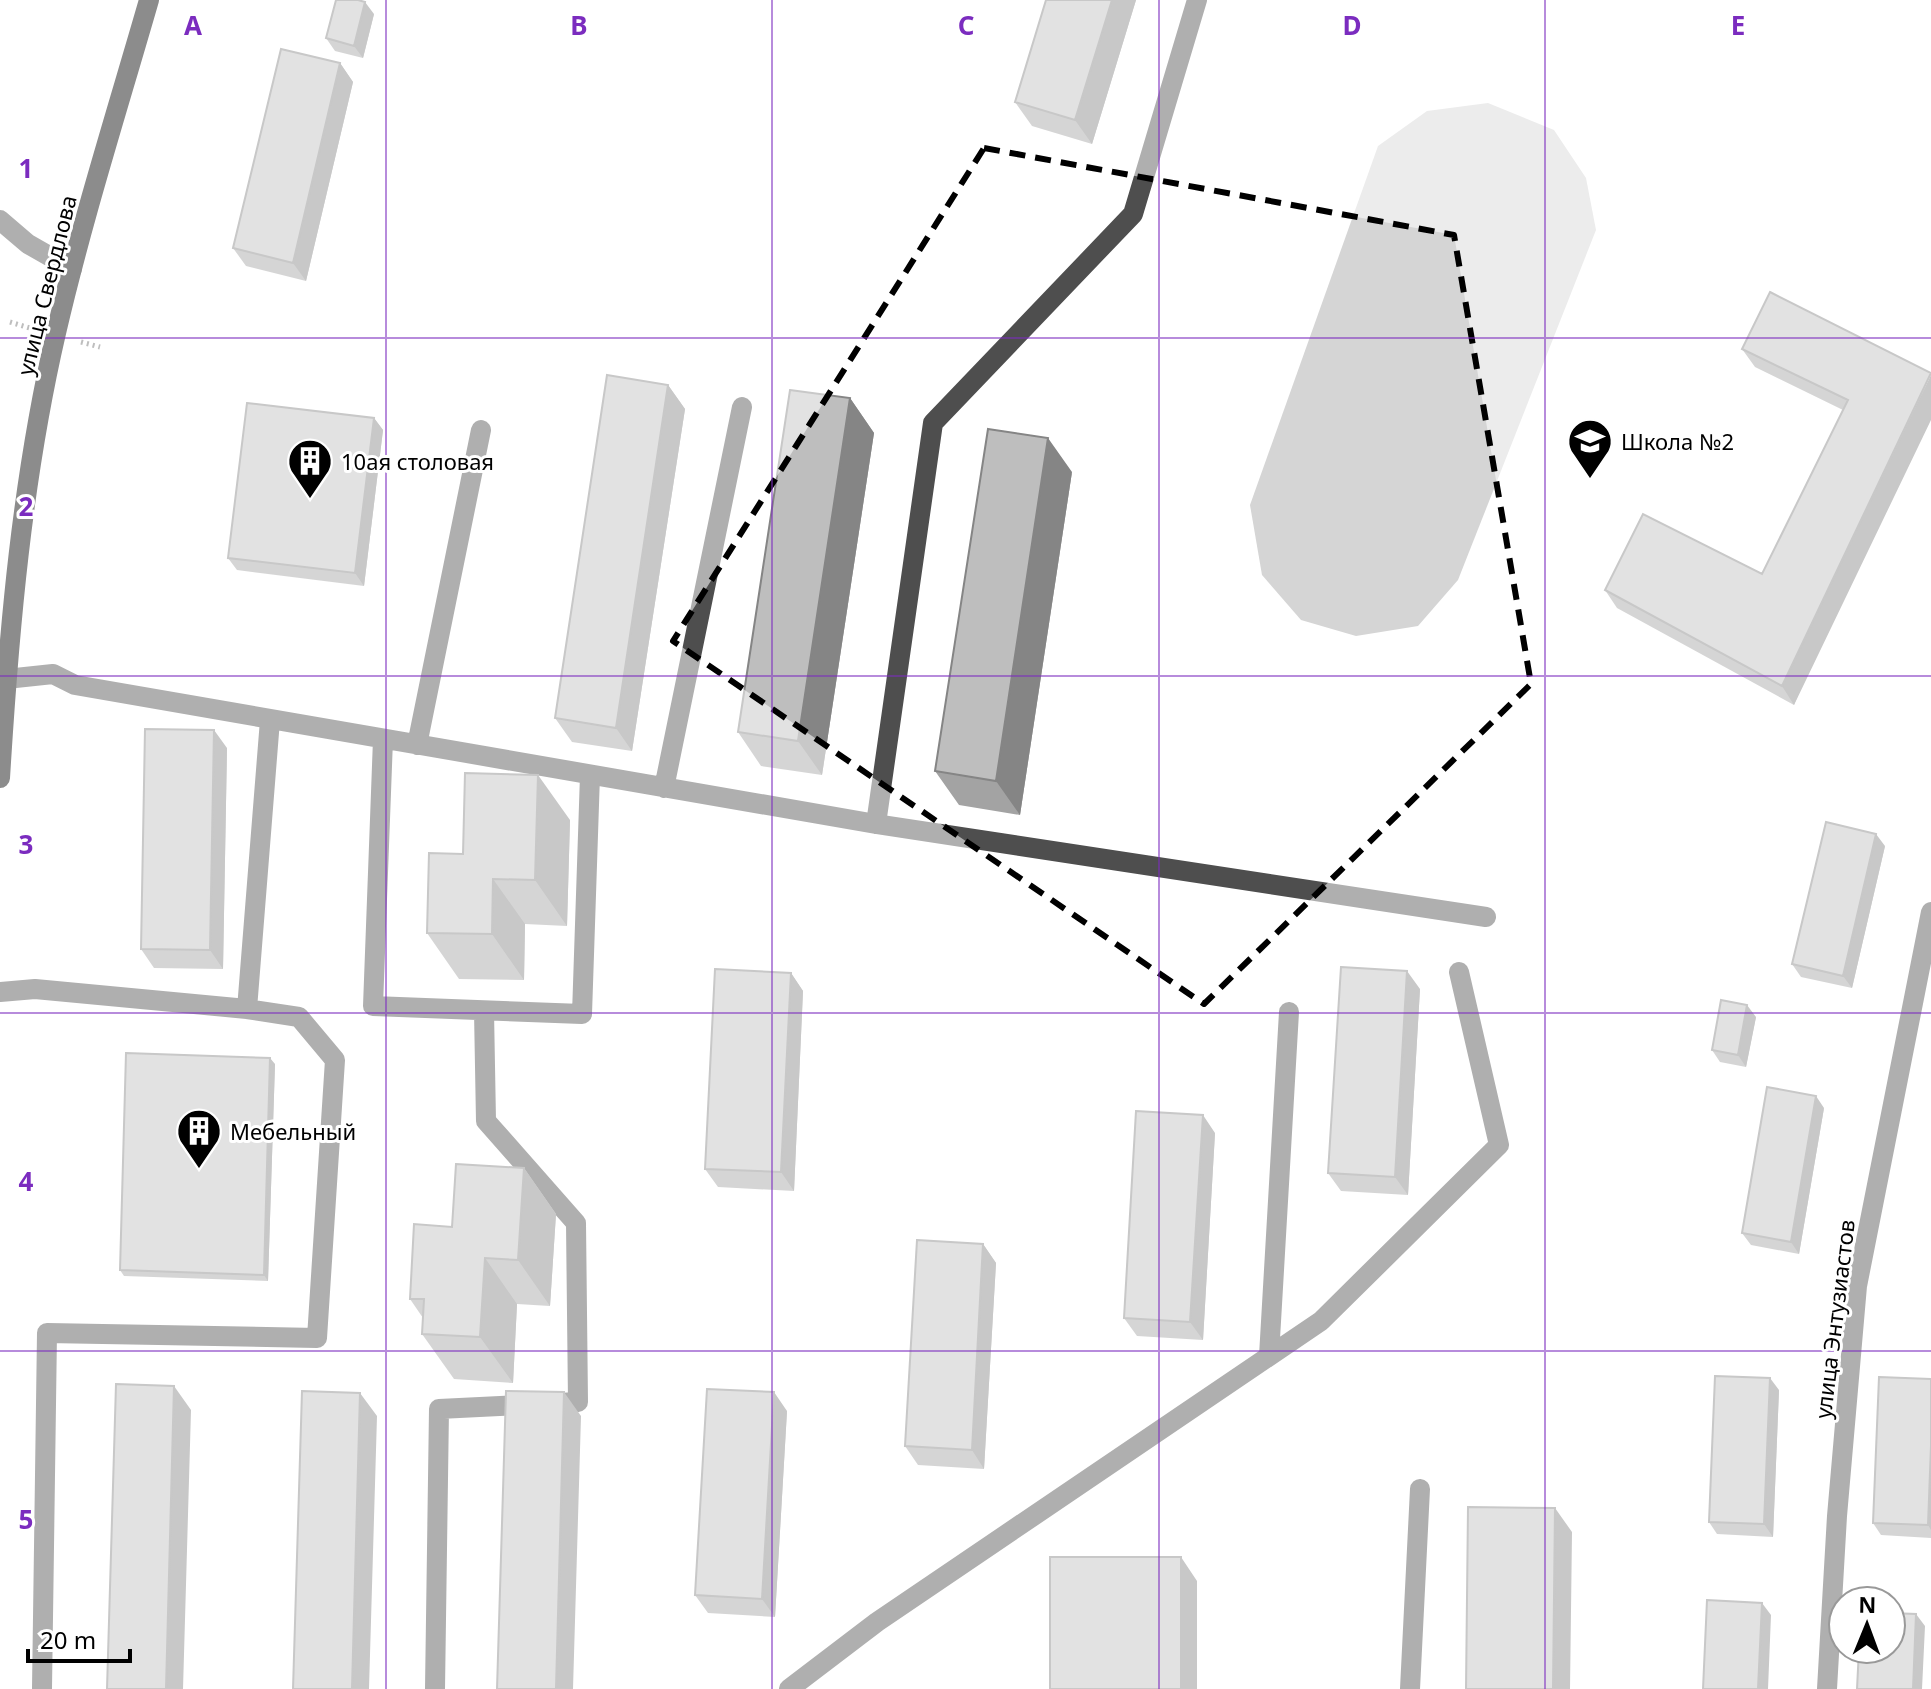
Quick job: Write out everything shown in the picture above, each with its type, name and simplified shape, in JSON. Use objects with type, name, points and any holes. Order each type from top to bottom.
[{"type":"main road","name":"улица Свердлова","points":[[0,778],[20,528],[41,406],[72,269],[149,0]]},
{"type":"street","points":[[876,824],[933,423],[1133,214],[1197,0]]},
{"type":"street","points":[[0,220],[28,244],[72,269]]},
{"type":"street","points":[[664,788],[742,407]]},
{"type":"street","points":[[417,745],[481,430]]},
{"type":"street","points":[[6,679],[53,674],[75,685],[876,824],[1486,917]]},
{"type":"street","points":[[247,1009],[270,720]]},
{"type":"street","points":[[383,739],[373,1006],[582,1014],[590,775]]},
{"type":"street","name":"улица Энтузиастов","points":[[1827,1689],[1837,1516],[1857,1286],[1882,1150],[1921,1016],[1931,912]]},
{"type":"street","points":[[789,1689],[877,1622],[1321,1321],[1499,1145],[1459,972]]},
{"type":"street","points":[[0,992],[35,989],[247,1009],[299,1017],[335,1060],[317,1338],[47,1333],[42,1689]]},
{"type":"street","points":[[435,1689],[439,1409],[578,1402],[576,1223],[486,1121],[484,1011]]},
{"type":"street","points":[[1269,1356],[1289,1012]]},
{"type":"street","points":[[1410,1689],[1420,1489]]},
{"type":"highlighted area","points":[[984,148],[1454,235],[1531,684],[1204,1004],[673,641]]},
{"type":"shaded area","points":[[1488,103],[1554,130],[1586,178],[1596,230],[1458,580],[1418,626],[1356,636],[1301,620],[1262,575],[1250,505],[1378,146],[1427,111]]},
{"type":"building","points":[[336,0],[365,2],[354,46],[326,38]]},
{"type":"building","points":[[1046,0],[1112,0],[1075,120],[1015,102]]},
{"type":"building","points":[[281,49],[340,63],[293,263],[233,248]]},
{"type":"building","points":[[1770,292],[1931,373],[1782,686],[1605,590],[1643,514],[1762,574],[1848,400],[1742,349]]},
{"type":"building","points":[[607,375],[668,385],[616,728],[555,718]]},
{"type":"building","points":[[790,390],[850,398],[798,741],[738,732]]},
{"type":"building","name":"10ая столовая","points":[[247,403],[374,418],[355,573],[228,558]]},
{"type":"building","points":[[988,429],[1048,438],[996,781],[935,771]]},
{"type":"building","points":[[145,729],[214,730],[210,950],[141,949]]},
{"type":"building","points":[[465,773],[538,775],[535,880],[493,879],[492,934],[427,933],[429,853],[463,854]]},
{"type":"building","points":[[1826,822],[1876,834],[1843,976],[1792,964]]},
{"type":"building","points":[[1341,967],[1407,971],[1395,1177],[1328,1173]]},
{"type":"building","points":[[715,969],[791,973],[781,1172],[705,1169]]},
{"type":"building","points":[[1721,1000],[1747,1005],[1738,1055],[1712,1050]]},
{"type":"building","name":"Мебельный","points":[[126,1053],[270,1058],[264,1275],[120,1270]]},
{"type":"building","points":[[1767,1087],[1816,1096],[1791,1242],[1742,1233]]},
{"type":"building","points":[[1136,1111],[1203,1115],[1190,1322],[1124,1318]]},
{"type":"building","points":[[456,1164],[524,1168],[518,1260],[485,1258],[480,1337],[422,1334],[424,1299],[410,1299],[414,1224],[452,1227]]},
{"type":"building","points":[[917,1240],[983,1244],[972,1450],[905,1446]]},
{"type":"building","points":[[1715,1376],[1770,1378],[1764,1524],[1709,1522]]},
{"type":"building","points":[[1879,1377],[1931,1379],[1928,1525],[1873,1523]]},
{"type":"building","points":[[116,1384],[174,1386],[166,1689],[107,1689]]},
{"type":"building","points":[[707,1389],[774,1392],[762,1599],[695,1595]]},
{"type":"building","points":[[302,1391],[360,1393],[352,1689],[293,1689]]},
{"type":"building","points":[[506,1391],[564,1392],[556,1689],[497,1689]]},
{"type":"building","points":[[1468,1507],[1555,1508],[1553,1689],[1466,1689]]},
{"type":"building","points":[[1050,1557],[1181,1557],[1181,1689],[1050,1689]]},
{"type":"building","points":[[1707,1600],[1762,1603],[1758,1689],[1703,1689]]},
{"type":"building","points":[[1907,1614],[1916,1614],[1913,1689],[1857,1689],[1858,1665],[1907,1665]]},
{"type":"place","name":"Школа №2","points":[[1590,480]]},
{"type":"place","name":"10ая столовая","points":[[310,500]]},
{"type":"place","name":"Мебельный","points":[[199,1170]]}]
